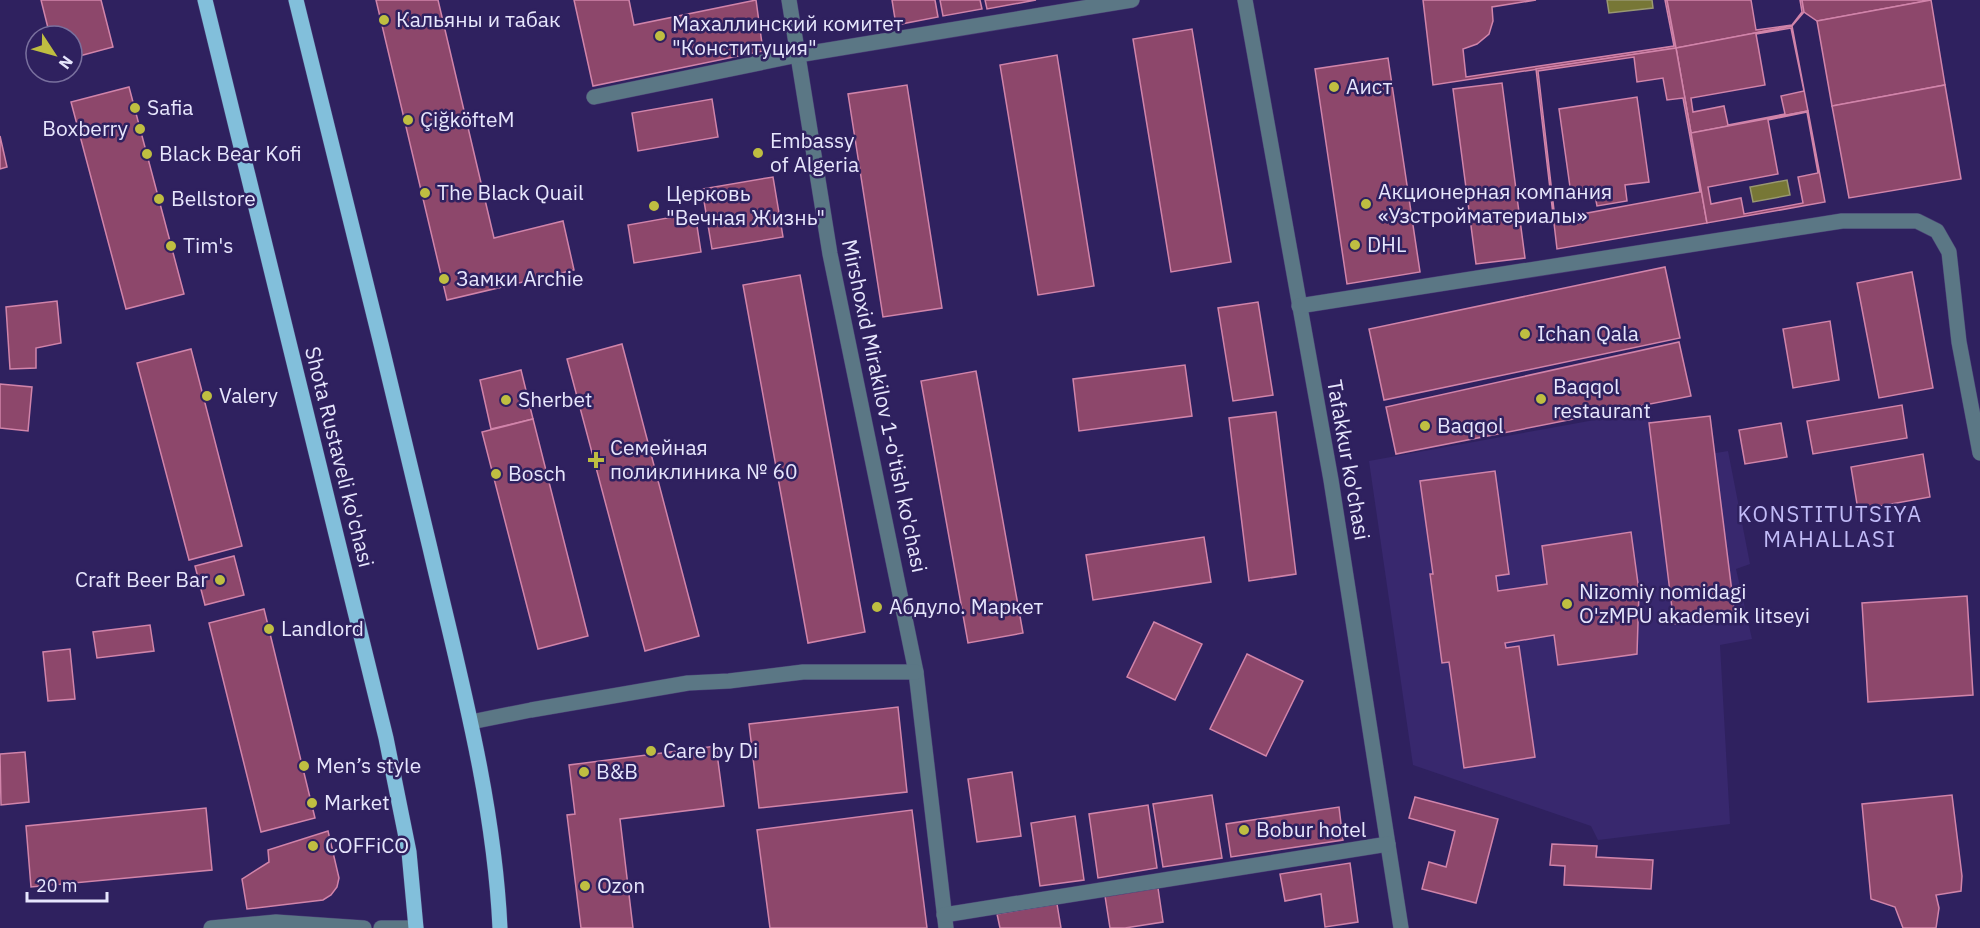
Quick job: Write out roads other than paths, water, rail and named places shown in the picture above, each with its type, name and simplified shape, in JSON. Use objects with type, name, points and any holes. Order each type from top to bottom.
[{"type":"main road","name":"Shota Rustaveli ko'chasi","points":[[204,0],[387,738],[409,852],[416,928]]},
{"type":"main road","points":[[296,0],[388,369],[471,722],[494,853],[500,928]]},
{"type":"street","name":"Mirshoxid Mirakilov 1-o'tish ko'chasi","points":[[789,0],[830,254],[916,672],[945,921]]},
{"type":"street","points":[[594,97],[798,55],[1132,0]]},
{"type":"street","name":"Tafakkur ko'chasi","points":[[1245,0],[1331,480],[1401,928]]},
{"type":"street","points":[[1299,306],[1842,221],[1917,221],[1937,231],[1949,252],[1959,342],[1980,453]]},
{"type":"street","points":[[471,722],[688,683],[729,681],[803,672],[916,672]]},
{"type":"street","points":[[945,921],[1388,844]]},
{"type":"street","points":[[211,928],[276,922],[364,928]]},
{"type":"street","points":[[381,928],[416,928]]},
{"type":"place","name":"Кальяны и табак","points":[[384,20]]},
{"type":"place","name":"Махаллинский комитет \"Конституция\"","points":[[660,36]]},
{"type":"place","name":"Аист","points":[[1334,87]]},
{"type":"place","name":"Safia","points":[[135,108]]},
{"type":"place","name":"ÇiğköfteM","points":[[408,120]]},
{"type":"place","name":"Boxberry","points":[[140,129]]},
{"type":"place","name":"Embassy of Algeria","points":[[758,153]]},
{"type":"place","name":"Black Bear Kofi","points":[[147,154]]},
{"type":"place","name":"The Black Quail","points":[[425,193]]},
{"type":"place","name":"Bellstore","points":[[159,199]]},
{"type":"place","name":"Акционерная компания «Узстройматериалы»","points":[[1366,204]]},
{"type":"place","name":"Церковь \"Вечная Жизнь\"","points":[[654,206]]},
{"type":"place","name":"DHL","points":[[1355,245]]},
{"type":"place","name":"Tim's","points":[[171,246]]},
{"type":"place","name":"Замки Archie","points":[[444,279]]},
{"type":"place","name":"Ichan Qala","points":[[1525,334]]},
{"type":"place","name":"Valery","points":[[207,396]]},
{"type":"place","name":"Baqqol restaurant","points":[[1541,399]]},
{"type":"place","name":"Sherbet","points":[[506,400]]},
{"type":"place","name":"Baqqol","points":[[1425,426]]},
{"type":"place","name":"Семейная поликлиника № 60","points":[[596,460]]},
{"type":"place","name":"Bosch","points":[[496,474]]},
{"type":"place","name":"Craft Beer Bar","points":[[220,580]]},
{"type":"place","name":"Nizomiy nomidagi O'zMPU akademik litseyi","points":[[1567,604]]},
{"type":"place","name":"Абдуло. Маркет","points":[[877,607]]},
{"type":"place","name":"Landlord","points":[[269,629]]},
{"type":"place","name":"Care by Di","points":[[651,751]]},
{"type":"place","name":"Men’s style","points":[[304,766]]},
{"type":"place","name":"B&B","points":[[584,772]]},
{"type":"place","name":"Market","points":[[312,803]]},
{"type":"place","name":"Bobur hotel","points":[[1244,830]]},
{"type":"place","name":"COFFiCO","points":[[313,846]]},
{"type":"place","name":"Ozon","points":[[585,886]]},
{"type":"district","name":"KONSTITUTSIYA MAHALLASI","points":[[1830,526]]}]
